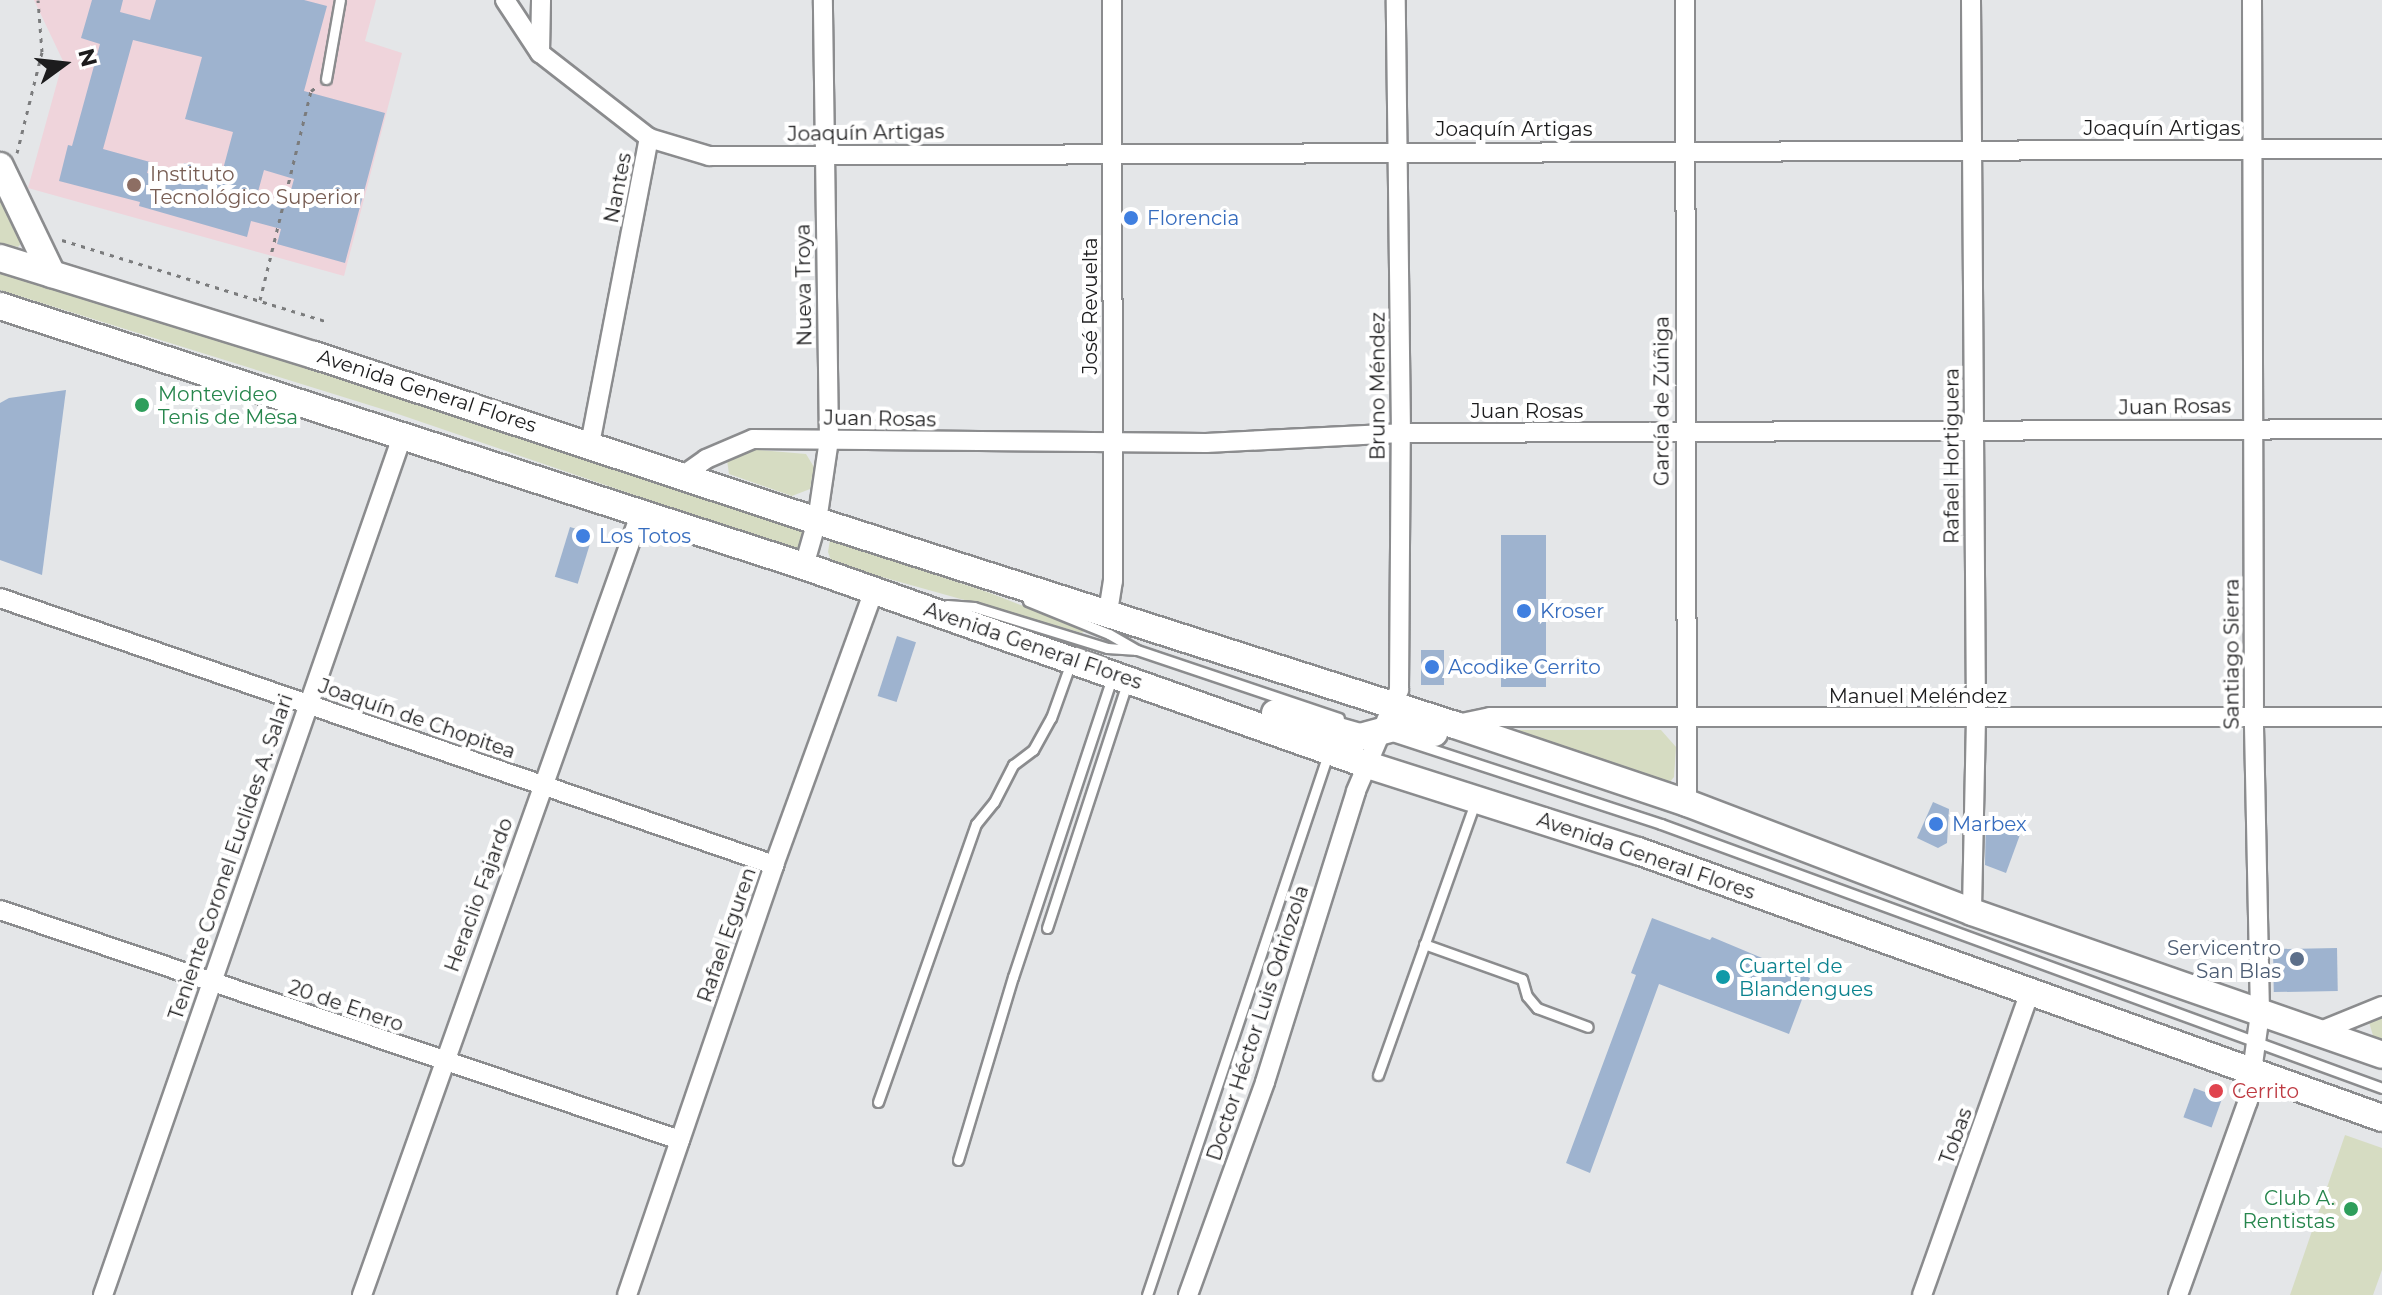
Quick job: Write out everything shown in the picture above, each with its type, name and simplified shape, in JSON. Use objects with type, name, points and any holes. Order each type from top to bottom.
[{"type":"main road","points":[[7,165],[52,274]]},
{"type":"main road","name":"Avenida General Flores","points":[[0,258],[590,444],[817,521],[1510,743],[1687,803],[1972,912],[2382,1055]]},
{"type":"main road","name":"Avenida General Flores","points":[[3,309],[403,434],[804,566],[1368,765],[1638,851],[2382,1118]]},
{"type":"main road","points":[[1193,702],[1236,700],[1360,737],[1401,726],[1477,747],[1510,743]]},
{"type":"street","name":"Nantes","points":[[505,0],[540,53],[649,138],[590,444]]},
{"type":"street","points":[[540,53],[541,0]]},
{"type":"street","name":"Nueva Troya","points":[[804,566],[817,521],[829,440],[823,0]]},
{"type":"street","name":"José Revuelta","points":[[1108,612],[1113,581],[1112,0]]},
{"type":"street","name":"Bruno Méndez","points":[[1368,765],[1399,690],[1401,433],[1396,0]]},
{"type":"street","name":"García de Zúñiga","points":[[1685,0],[1687,803]]},
{"type":"street","name":"Rafael Hortiguera","points":[[1971,0],[1976,718],[1972,912]]},
{"type":"street","name":"Santiago Sierra","points":[[2178,1295],[2248,1101],[2260,1013],[2254,716],[2252,0]]},
{"type":"street","name":"Joaquín Artigas","points":[[649,138],[709,156],[2382,149]]},
{"type":"street","name":"Juan Rosas","points":[[682,476],[706,459],[753,439],[1206,443],[1401,433],[2382,429]]},
{"type":"street","name":"Teniente Coronel Euclides A. Salari","points":[[103,1295],[403,434]]},
{"type":"street","name":"Heraclio Fajardo","points":[[362,1295],[641,512]]},
{"type":"street","name":"Rafael Eguren","points":[[627,1295],[774,865],[874,590]]},
{"type":"street","name":"Joaquín de Chopitea","points":[[0,598],[774,865]]},
{"type":"street","name":"Manuel Meléndez","points":[[1455,725],[1490,717],[2382,717]]},
{"type":"street","name":"Doctor Héctor Luis Odriozola","points":[[1188,1295],[1265,1082],[1356,791],[1368,765]]},
{"type":"street","name":"20 de Enero","points":[[0,910],[680,1140]]},
{"type":"street","name":"Tobas","points":[[1922,1295],[2030,991]]},
{"type":"street","points":[[2318,1032],[2382,1006]]},
{"type":"lane","points":[[326,79],[340,0]]},
{"type":"lane","name":"Avenida General Flores","points":[[982,574],[990,586],[1109,634],[1137,650],[1661,824],[2382,1088]]},
{"type":"lane","name":"Avenida General Flores","points":[[908,602],[974,607],[1107,648],[1137,650]]},
{"type":"lane","points":[[878,1102],[976,824],[994,802],[1013,765],[1033,750],[1051,718],[1072,659]]},
{"type":"lane","points":[[1047,928],[1120,677]]},
{"type":"lane","points":[[958,1160],[1013,977],[1120,677]]},
{"type":"lane","points":[[1147,1295],[1329,751]]},
{"type":"lane","points":[[1378,1075],[1476,800]]},
{"type":"lane","points":[[1424,944],[1522,979],[1527,996],[1537,1008],[1588,1027]]},
{"type":"path","points":[[7,165],[42,52],[38,0]]},
{"type":"path","points":[[260,300],[311,91],[326,79]]},
{"type":"path","points":[[56,238],[325,321]]},
{"type":"shaded area","points":[[34,0],[376,0],[365,41],[402,53],[344,276],[28,188],[63,61]]},
{"type":"green space","points":[[0,192],[23,241],[18,247],[0,243]]},
{"type":"green space","points":[[0,273],[414,399],[803,531],[805,542],[801,552],[398,414],[0,290]]},
{"type":"green space","points":[[748,449],[806,454],[814,467],[810,489],[792,496],[729,474],[727,460]]},
{"type":"green space","points":[[830,540],[990,593],[1085,630],[1082,633],[832,563],[828,552]]},
{"type":"green space","points":[[1513,730],[1661,730],[1676,747],[1674,777],[1669,783]]},
{"type":"green space","points":[[2382,1011],[2382,1045],[2374,1039],[2369,1022],[2371,1017]]},
{"type":"green space","name":"Club A. Rentistas","points":[[2345,1135],[2382,1148],[2382,1270],[2373,1295],[2290,1295]]},
{"type":"building","points":[[92,0],[123,0],[120,12],[150,20],[156,0],[304,0],[327,6],[304,91],[385,113],[345,263],[277,244],[281,229],[251,221],[247,237],[139,206],[140,202],[59,181],[68,145],[72,146],[100,44],[81,38]],"holes":[[[133,40],[202,57],[185,119],[233,132],[222,173],[184,163],[179,182],[147,173],[150,162],[103,149]],[[264,170],[294,179],[286,208],[256,199]]]},
{"type":"building","points":[[66,390],[42,575],[0,560],[0,403],[9,398]]},
{"type":"building","points":[[570,527],[593,534],[578,584],[555,577]]},
{"type":"building","name":"Kroser","points":[[1501,535],[1546,535],[1546,687],[1501,687]]},
{"type":"building","points":[[897,636],[916,642],[897,702],[878,696]]},
{"type":"building","name":"Acodike Cerrito","points":[[1421,650],[1444,650],[1444,685],[1421,685]]},
{"type":"building","name":"Marbex","points":[[1933,802],[1949,809],[1947,843],[1938,848],[1917,838]]},
{"type":"building","points":[[1986,819],[2025,821],[2006,873],[1985,865]]},
{"type":"building","name":"Cuartel de Blandengues","points":[[1652,918],[1710,940],[1712,937],[1810,978],[1789,1034],[1659,984],[1590,1173],[1566,1163],[1636,975],[1631,973]]},
{"type":"building","points":[[2337,948],[2338,991],[2274,992],[2273,949]]},
{"type":"building","points":[[2194,1088],[2222,1098],[2212,1127],[2183,1117]]},
{"type":"place","name":"Instituto Tecnológico Superior","points":[[134,185]]},
{"type":"place","name":"Florencia","points":[[1131,218]]},
{"type":"place","name":"Montevideo Tenis de Mesa","points":[[142,405]]},
{"type":"place","name":"Los Totos","points":[[583,536]]},
{"type":"place","name":"Kroser","points":[[1524,611]]},
{"type":"place","name":"Acodike Cerrito","points":[[1432,667]]},
{"type":"place","name":"Marbex","points":[[1936,824]]},
{"type":"place","name":"Servicentro San Blas","points":[[2297,959]]},
{"type":"place","name":"Cuartel de Blandengues","points":[[1723,977]]},
{"type":"place","name":"Cerrito","points":[[2216,1091]]},
{"type":"place","name":"Club A. Rentistas","points":[[2351,1209]]}]
